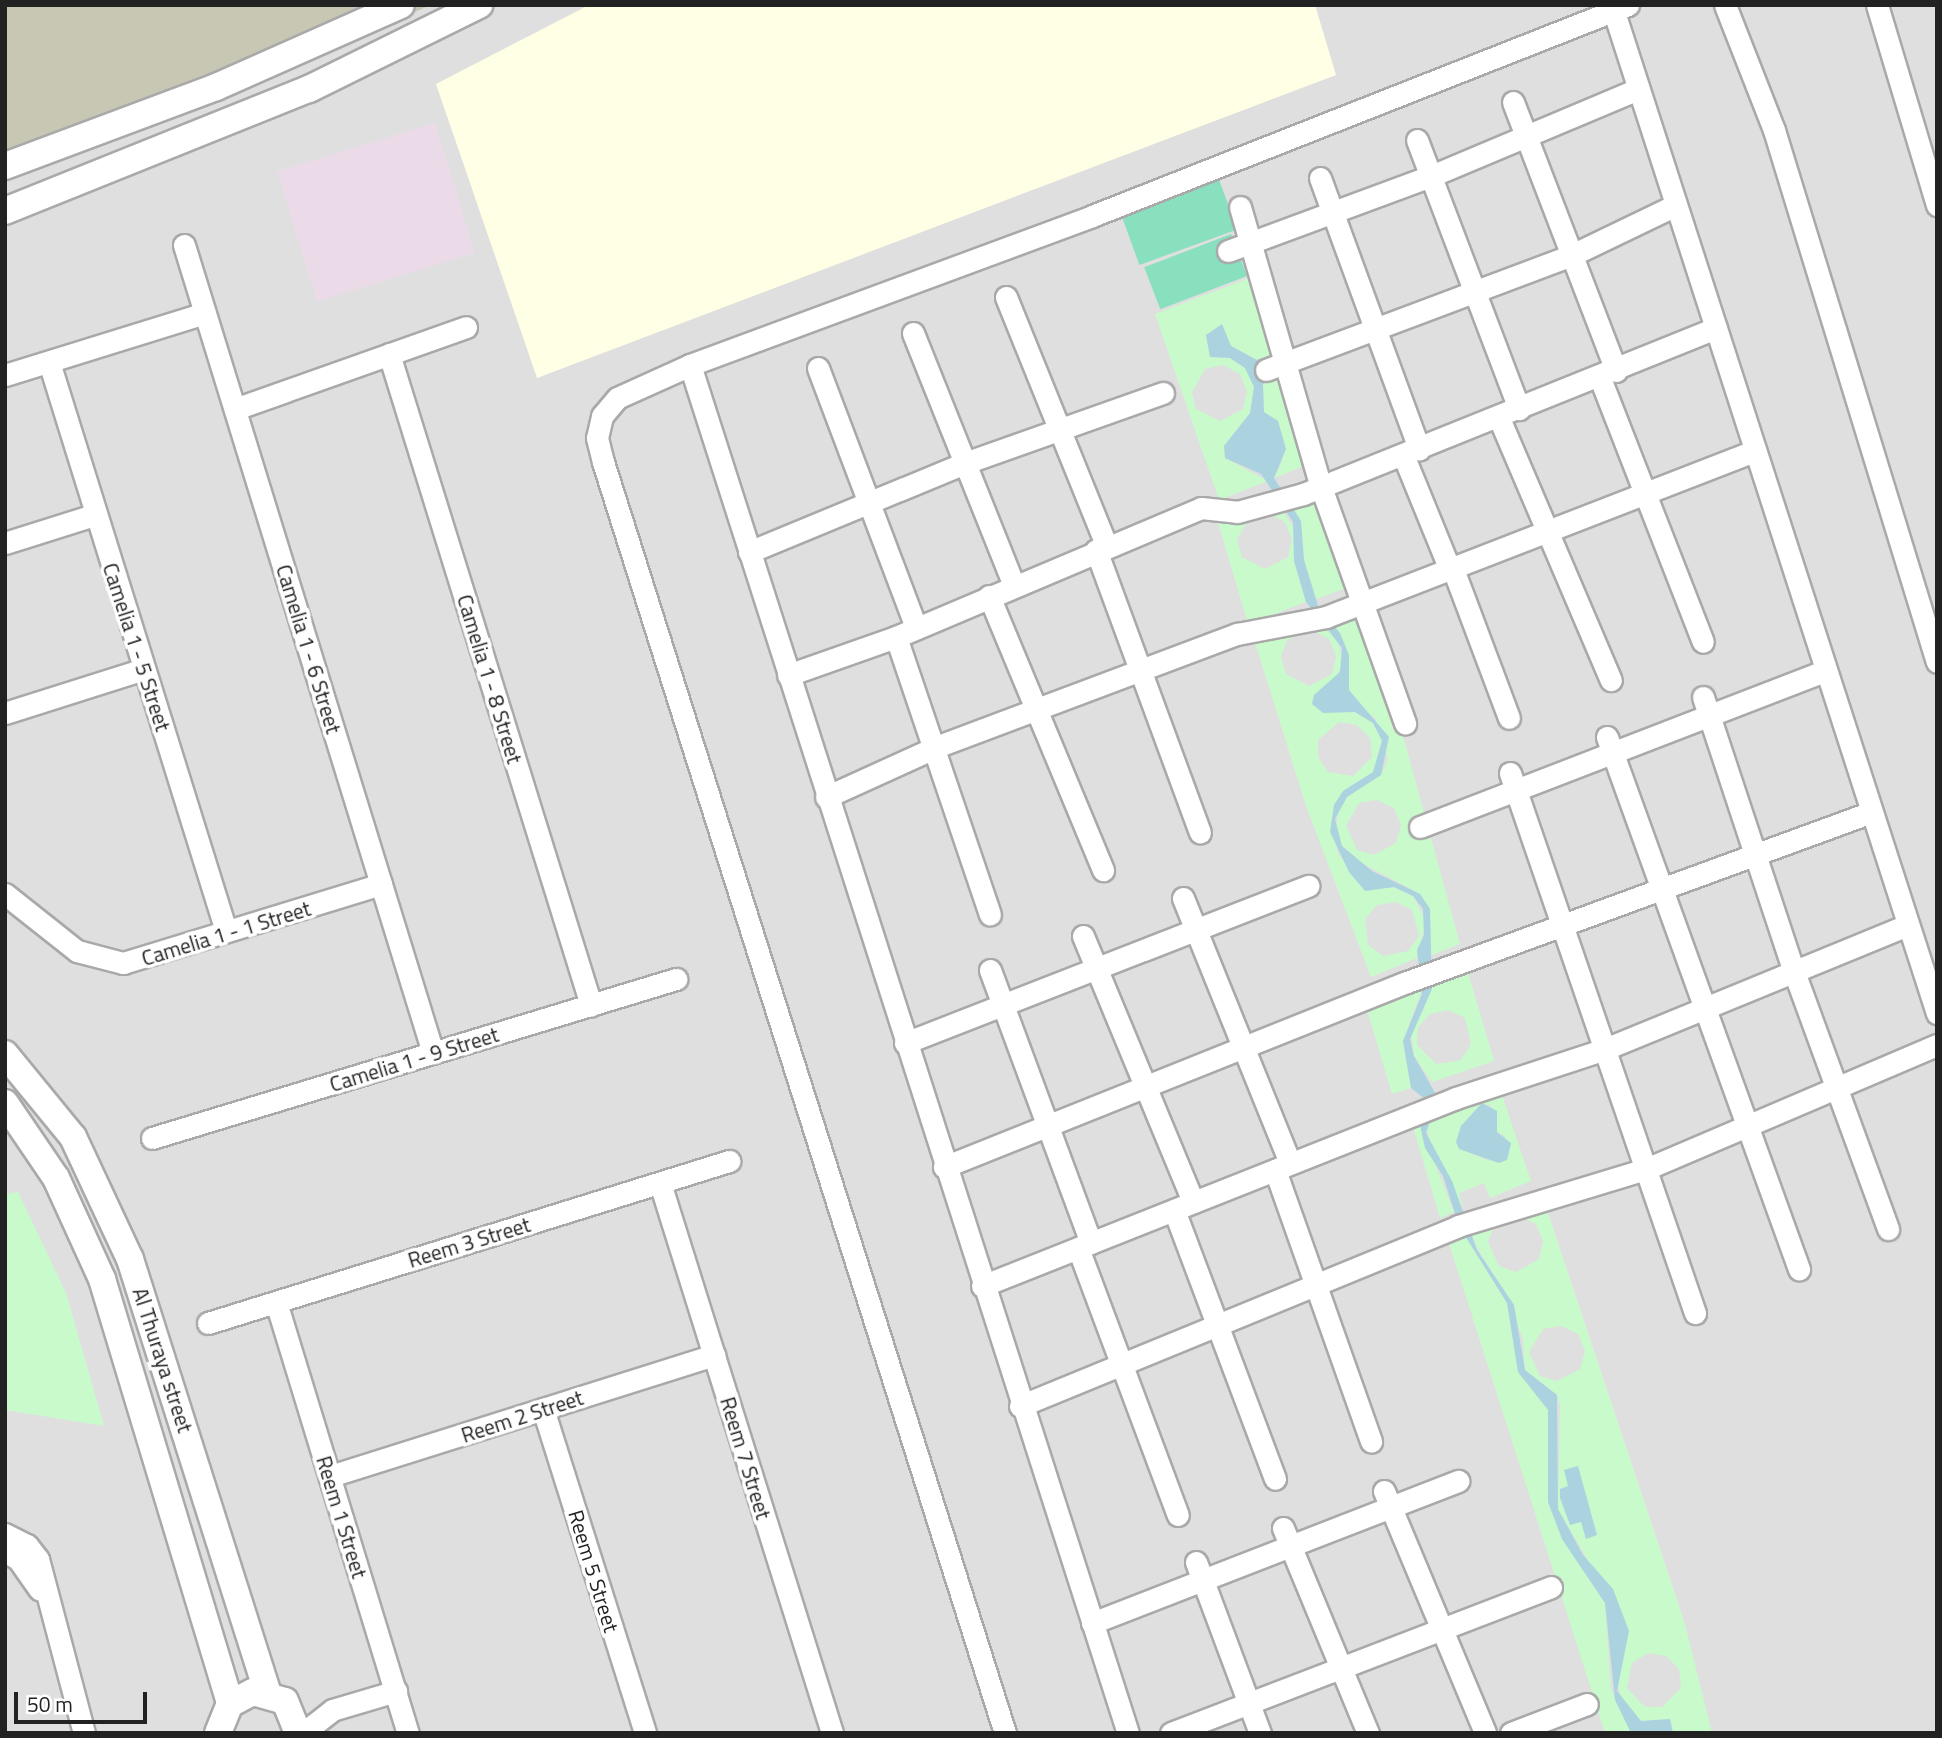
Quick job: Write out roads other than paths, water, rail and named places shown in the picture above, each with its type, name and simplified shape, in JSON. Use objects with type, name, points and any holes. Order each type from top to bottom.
[{"type":"street","points":[[5,166],[216,87],[401,5]]},
{"type":"street","points":[[5,211],[310,89],[479,5]]},
{"type":"street","points":[[1725,5],[1774,130],[1937,662]]},
{"type":"street","points":[[1863,5],[1881,30]]},
{"type":"street","points":[[1877,5],[1881,30],[1937,205]]},
{"type":"street","points":[[1005,1733],[597,439],[602,416],[617,398],[690,365],[1092,216],[1620,9],[1638,89],[1937,1013]]},
{"type":"street","points":[[1228,251],[1332,210],[1431,176],[1527,138],[1638,89]]},
{"type":"street","points":[[1513,102],[1572,254],[1645,494],[1703,642]]},
{"type":"street","points":[[1417,140],[1519,409]]},
{"type":"street","points":[[1320,178],[1376,330],[1412,453],[1451,569],[1509,718]]},
{"type":"street","points":[[1274,367],[1572,254],[1676,205]]},
{"type":"street","points":[[1240,207],[1274,367],[1321,487],[1359,605],[1405,723]]},
{"type":"street","name":"Camelia 1 - 6 Street","points":[[184,245],[433,1053]]},
{"type":"street","points":[[1006,297],[1101,547],[1140,674],[1200,832]]},
{"type":"street","points":[[5,375],[205,313]]},
{"type":"street","points":[[234,409],[466,327]]},
{"type":"street","points":[[788,675],[896,637],[915,625],[1201,508],[1248,510],[1321,487],[1608,375],[1716,328]]},
{"type":"street","points":[[914,333],[1014,586]]},
{"type":"street","name":"Camelia 1 - 8 Street","points":[[389,354],[591,1005]]},
{"type":"street","name":"Camelia 1 - 5 Street","points":[[49,362],[94,515],[226,932]]},
{"type":"street","points":[[690,365],[1020,1406],[1128,1733]]},
{"type":"street","points":[[818,368],[915,625]]},
{"type":"street","points":[[749,552],[965,463],[1163,393]]},
{"type":"street","points":[[1499,418],[1611,680]]},
{"type":"street","points":[[827,797],[936,747],[1140,674],[1237,634],[1326,617],[1755,452]]},
{"type":"street","points":[[5,543],[94,515]]},
{"type":"street","points":[[989,596],[1040,711],[1103,870]]},
{"type":"street","points":[[896,637],[936,747],[990,915]]},
{"type":"street","points":[[5,712],[144,669]]},
{"type":"street","points":[[1420,827],[1513,780],[1706,704],[1826,670]]},
{"type":"street","points":[[1706,704],[1793,969],[1888,1230]]},
{"type":"street","points":[[1609,743],[1800,1269]]},
{"type":"street","points":[[1513,780],[1695,1313]]},
{"type":"street","points":[[944,1167],[1415,979],[1872,812]]},
{"type":"street","name":"Camelia 1 - 1 Street","points":[[5,894],[77,951],[99,961],[147,958],[381,884]]},
{"type":"street","points":[[905,1043],[1004,1007],[1308,886]]},
{"type":"street","points":[[1183,898],[1243,1048],[1283,1167],[1316,1285],[1371,1441]]},
{"type":"street","points":[[982,1286],[1421,1112],[1605,1049],[1704,1005],[1908,925]]},
{"type":"street","points":[[1083,936],[1146,1087],[1184,1206],[1217,1325],[1275,1479]]},
{"type":"street","points":[[990,970],[1048,1126],[1122,1364],[1178,1515]]},
{"type":"street","name":"Camelia 1 - 9 Street","points":[[152,1139],[676,979]]},
{"type":"street","points":[[1020,1406],[1464,1225],[1646,1168],[1835,1084],[1937,1045]]},
{"type":"street","name":"Al Thuraya street","points":[[5,1054],[73,1137],[131,1259],[276,1697],[301,1733]]},
{"type":"street","name":"Al Thuraya street","points":[[5,1103],[56,1178],[102,1279],[220,1723]]},
{"type":"street","name":"Reem 3 Street","points":[[208,1323],[729,1161]]},
{"type":"street","name":"Reem 7 Street","points":[[660,1183],[832,1733]]},
{"type":"street","name":"Reem 1 Street","points":[[276,1302],[408,1733]]},
{"type":"street","name":"Reem 2 Street","points":[[330,1476],[714,1355]]},
{"type":"street","name":"Reem 5 Street","points":[[543,1409],[645,1733]]},
{"type":"street","points":[[1092,1623],[1199,1572],[1287,1537],[1387,1499],[1458,1481]]},
{"type":"street","points":[[1387,1499],[1485,1733]]},
{"type":"street","points":[[5,1534],[27,1545],[37,1559],[48,1610],[84,1733]]},
{"type":"street","points":[[1287,1537],[1368,1733]]},
{"type":"street","points":[[5,1552],[31,1574],[48,1610]]},
{"type":"street","points":[[1199,1572],[1260,1733]]},
{"type":"street","points":[[1171,1733],[1551,1587]]},
{"type":"street","points":[[301,1733],[332,1710],[396,1691]]},
{"type":"street","points":[[220,1723],[253,1692],[332,1710]]},
{"type":"street","points":[[1511,1733],[1587,1703]]},
{"type":"water","points":[[1222,324],[1231,346],[1257,360],[1273,355],[1280,373],[1263,384],[1264,412],[1278,421],[1286,449],[1274,478],[1301,521],[1304,560],[1319,609],[1340,633],[1349,655],[1349,690],[1389,737],[1381,775],[1347,797],[1335,819],[1342,846],[1372,871],[1420,894],[1430,909],[1432,989],[1410,1039],[1414,1056],[1438,1098],[1426,1133],[1452,1181],[1477,1250],[1514,1305],[1525,1370],[1557,1395],[1558,1509],[1583,1555],[1613,1589],[1629,1631],[1617,1691],[1641,1721],[1670,1719],[1673,1733],[1631,1733],[1615,1700],[1605,1603],[1562,1539],[1548,1502],[1548,1410],[1518,1372],[1507,1303],[1459,1226],[1443,1176],[1425,1148],[1420,1125],[1429,1102],[1411,1088],[1403,1041],[1422,994],[1417,950],[1424,935],[1423,909],[1413,896],[1394,887],[1365,891],[1349,872],[1330,832],[1334,805],[1343,791],[1373,772],[1382,741],[1373,723],[1355,712],[1323,713],[1312,704],[1314,695],[1340,672],[1342,648],[1306,602],[1294,561],[1293,522],[1261,474],[1225,458],[1224,446],[1250,413],[1254,387],[1245,368],[1230,358],[1210,357],[1206,335]]},
{"type":"water","points":[[1482,1103],[1497,1111],[1497,1132],[1511,1143],[1507,1160],[1499,1163],[1459,1149],[1456,1142],[1461,1126]]},
{"type":"water","points":[[1578,1466],[1597,1535],[1586,1539],[1581,1522],[1570,1525],[1560,1498],[1560,1489],[1568,1486],[1564,1470]]}]
